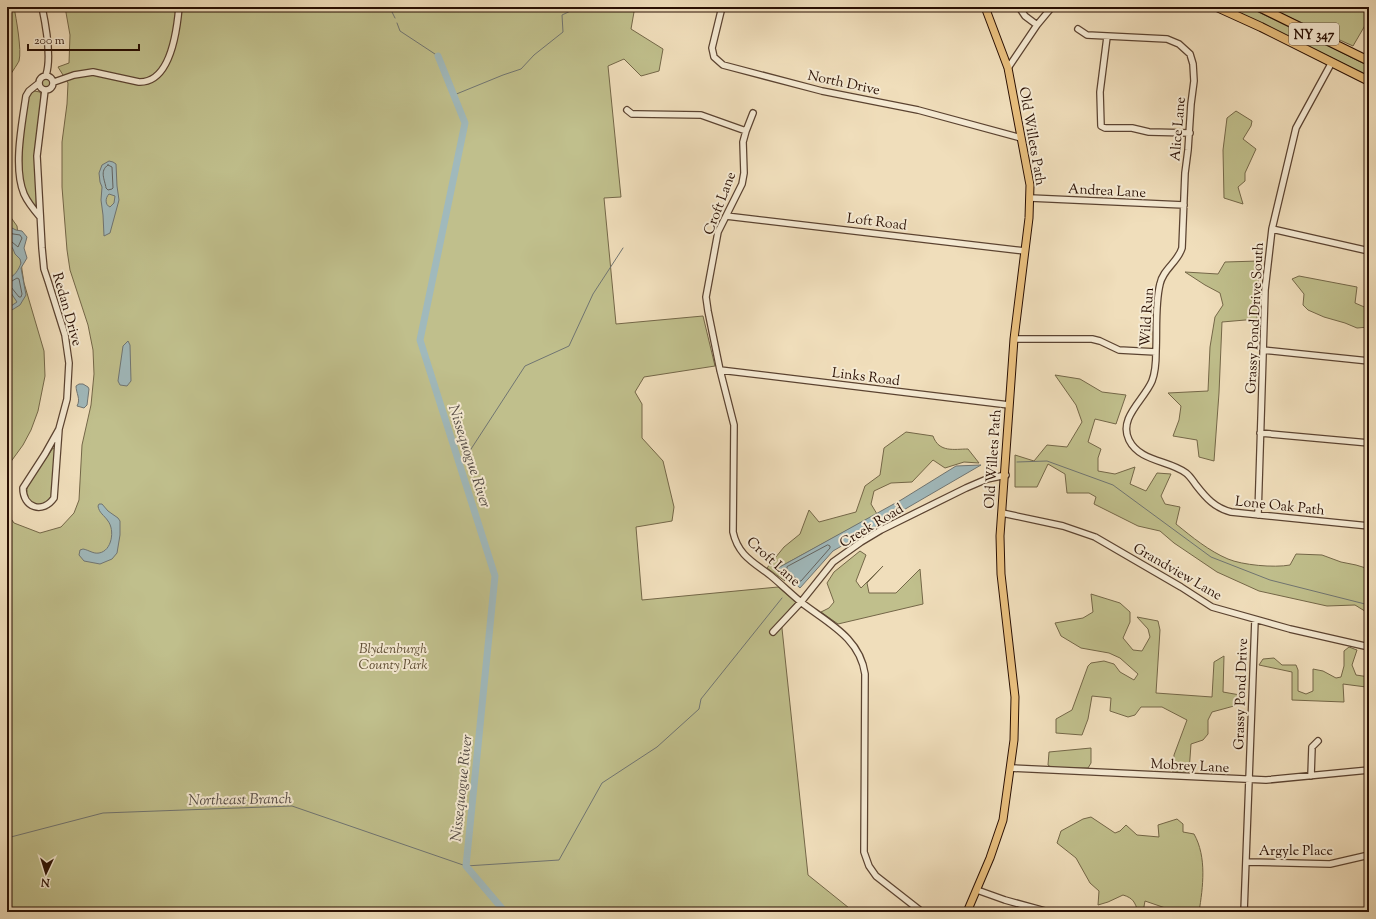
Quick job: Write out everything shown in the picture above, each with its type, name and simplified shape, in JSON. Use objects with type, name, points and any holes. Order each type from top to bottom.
[{"type":"highway","name":"NY 347","points":[[1217,7],[1255,24],[1369,81]]},
{"type":"highway","name":"NY 347","points":[[1259,7],[1369,60]]},
{"type":"main road","name":"Old Willets Path","points":[[967,912],[990,858],[1003,820],[1014,740],[1015,697],[1000,574],[1000,536],[1006,475],[1014,340],[1030,198],[1030,185],[1008,68],[985,7]]},
{"type":"street","points":[[54,82],[74,75],[93,72],[139,82],[145,82],[153,78],[161,70],[172,48],[179,7]]},
{"type":"street","name":"North Drive","points":[[722,7],[712,48],[714,57],[723,65],[822,91],[918,110],[1021,138]]},
{"type":"street","points":[[1019,7],[1025,16],[1037,25]]},
{"type":"street","points":[[1008,68],[1037,25],[1052,7]]},
{"type":"street","points":[[40,218],[27,200],[24,193],[20,181],[19,166],[20,139],[26,96],[29,91],[39,83],[40,79],[46,75],[48,65],[41,10]]},
{"type":"street","points":[[1078,29],[1087,35],[1107,37],[1100,92],[1101,126],[1105,128],[1132,128],[1149,132],[1190,133]]},
{"type":"street","name":"Alice Lane","points":[[1107,37],[1167,39],[1179,44],[1190,54],[1193,64],[1194,81],[1185,173],[1184,205]]},
{"type":"street","name":"Grassy Pond Drive South","points":[[1258,515],[1265,290],[1272,229],[1296,128],[1332,62]]},
{"type":"street","points":[[46,75],[52,78],[54,82]]},
{"type":"street","points":[[39,83],[40,87],[45,90],[52,88],[54,82]]},
{"type":"street","name":"Redan Drive","points":[[45,90],[37,156],[40,218],[44,268],[62,324],[68,354],[68,388],[67,399],[59,429],[54,498],[51,503],[45,506],[36,507],[28,503],[25,499],[23,488],[46,454],[59,429]]},
{"type":"street","points":[[626,110],[632,114],[701,115],[746,132]]},
{"type":"street","name":"Croft Lane","points":[[753,113],[744,142],[744,173],[742,184],[718,232],[706,297],[720,370],[734,425],[733,532],[740,550],[745,555],[852,642],[861,659],[865,674],[864,852],[869,866],[876,876],[922,912]]},
{"type":"street","name":"Andrea Lane","points":[[1030,198],[1184,205]]},
{"type":"street","name":"Wild Run","points":[[1148,388],[1155,373],[1159,286],[1165,272],[1180,255],[1183,239],[1184,205]]},
{"type":"street","name":"Loft Road","points":[[726,216],[1025,252]]},
{"type":"street","points":[[1272,229],[1369,251]]},
{"type":"street","points":[[1014,340],[1092,339],[1119,350],[1156,352]]},
{"type":"street","points":[[1263,350],[1369,361]]},
{"type":"street","name":"Links Road","points":[[720,370],[1009,405]]},
{"type":"street","name":"Lone Oak Path","points":[[1148,388],[1129,417],[1126,430],[1129,439],[1140,453],[1180,469],[1187,474],[1209,501],[1222,510],[1369,526]]},
{"type":"street","points":[[1260,433],[1369,444]]},
{"type":"street","name":"Creek Road","points":[[773,632],[801,602],[833,562],[861,542],[881,530],[966,488],[987,479],[1006,475]]},
{"type":"street","name":"Grandview Lane","points":[[1002,513],[1056,524],[1095,537],[1181,587],[1212,607],[1298,631],[1369,647]]},
{"type":"street","name":"Grassy Pond Drive","points":[[1244,912],[1255,620]]},
{"type":"street","points":[[1311,776],[1312,747],[1318,741]]},
{"type":"street","name":"Mobrey Lane","points":[[1010,768],[1248,780],[1266,780],[1369,770]]},
{"type":"street","name":"Argyle Place","points":[[1246,862],[1330,864],[1369,855]]},
{"type":"street","points":[[977,890],[1005,900],[1049,912]]},
{"type":"green space","points":[[7,7],[14,7],[20,56],[19,61],[7,80]]},
{"type":"green space","name":"Blydenburgh County Park","points":[[65,7],[637,7],[634,12],[631,29],[663,49],[659,71],[641,76],[624,59],[608,66],[621,197],[604,198],[616,324],[703,316],[715,366],[644,377],[635,392],[642,404],[642,438],[663,461],[674,507],[672,521],[636,527],[642,600],[778,587],[796,602],[781,619],[808,875],[854,912],[7,912],[7,513],[14,523],[40,533],[61,527],[74,513],[79,500],[82,445],[91,405],[94,374],[93,350],[88,325],[70,270],[62,187],[62,142],[68,83],[58,67],[69,63],[70,35]]},
{"type":"green space","points":[[1228,7],[1248,7],[1369,66],[1369,76]]},
{"type":"green space","points":[[1267,7],[1369,7],[1369,21],[1353,46]]},
{"type":"green space","points":[[46,78],[51,83],[46,88],[41,83]]},
{"type":"green space","points":[[34,91],[40,92],[41,94],[36,206],[29,199],[24,188],[22,173],[23,140],[28,99]]},
{"type":"green space","points":[[1236,111],[1252,121],[1251,126],[1243,139],[1256,149],[1245,173],[1245,181],[1238,187],[1243,204],[1224,198],[1223,150],[1227,118]]},
{"type":"green space","points":[[7,212],[17,226],[24,283],[44,351],[45,376],[38,411],[31,430],[23,445],[7,467]]},
{"type":"green space","points":[[1259,261],[1257,319],[1222,322],[1214,461],[1199,457],[1197,440],[1173,436],[1179,420],[1181,406],[1168,393],[1208,391],[1210,347],[1215,317],[1223,305],[1220,293],[1185,272],[1218,274],[1225,262]]},
{"type":"green space","points":[[1299,276],[1357,287],[1355,303],[1369,309],[1369,327],[1357,328],[1308,310],[1303,305],[1304,294],[1292,279]]},
{"type":"green space","points":[[1055,375],[1080,379],[1102,392],[1126,395],[1116,424],[1095,419],[1088,442],[1101,449],[1098,458],[1098,471],[1115,474],[1135,467],[1130,484],[1146,491],[1157,473],[1171,474],[1161,496],[1165,504],[1180,507],[1176,524],[1207,548],[1228,559],[1250,564],[1283,566],[1290,565],[1296,554],[1322,555],[1341,562],[1369,569],[1369,641],[1365,640],[1368,613],[1355,605],[1327,606],[1259,591],[1217,572],[1174,543],[1160,531],[1138,526],[1094,504],[1096,497],[1089,493],[1067,493],[1065,474],[1048,464],[1037,487],[1015,487],[1015,455],[1034,461],[1047,445],[1067,447],[1082,422],[1076,405]]},
{"type":"green space","points":[[906,432],[933,436],[943,448],[968,449],[979,463],[964,462],[945,468],[933,460],[912,482],[891,483],[874,491],[871,504],[877,514],[778,568],[785,581],[767,568],[784,547],[800,534],[809,510],[819,522],[856,512],[865,486],[880,475],[884,448]]},
{"type":"green space","points":[[53,448],[55,449],[52,495],[50,501],[40,505],[33,505],[27,498],[28,485]]},
{"type":"green space","points":[[860,551],[866,555],[856,581],[861,588],[883,566],[867,583],[869,593],[896,593],[920,569],[923,604],[838,624],[821,612],[829,608],[834,602],[827,583],[834,572]]},
{"type":"green space","points":[[1091,594],[1120,603],[1130,612],[1130,622],[1123,638],[1133,650],[1142,651],[1150,637],[1148,629],[1137,617],[1158,621],[1160,630],[1156,693],[1212,697],[1214,662],[1224,656],[1223,692],[1240,695],[1245,702],[1212,712],[1208,720],[1208,734],[1203,740],[1191,744],[1189,772],[1173,772],[1174,755],[1187,720],[1162,707],[1141,707],[1135,715],[1128,717],[1110,711],[1111,698],[1092,696],[1088,719],[1082,735],[1056,733],[1056,719],[1072,710],[1088,666],[1091,663],[1104,661],[1114,664],[1120,672],[1134,680],[1138,674],[1120,658],[1109,653],[1081,648],[1061,636],[1055,623],[1083,618],[1093,612]]},
{"type":"green space","points":[[1349,647],[1357,650],[1352,665],[1356,675],[1369,677],[1369,689],[1366,687],[1343,684],[1344,702],[1292,700],[1292,672],[1259,665],[1263,659],[1274,658],[1282,665],[1296,665],[1298,670],[1298,691],[1306,694],[1313,691],[1313,669],[1323,671],[1336,678],[1341,677],[1344,666],[1344,651]]},
{"type":"green space","points":[[1091,748],[1091,763],[1088,768],[1052,768],[1048,765],[1049,752]]},
{"type":"green space","points":[[1091,817],[1115,833],[1120,831],[1126,825],[1137,835],[1159,837],[1158,825],[1177,819],[1183,824],[1183,832],[1194,834],[1201,852],[1203,882],[1199,912],[1177,912],[1145,901],[1143,912],[1138,912],[1133,901],[1123,895],[1098,905],[1099,891],[1090,883],[1076,858],[1057,843],[1061,831],[1083,819]]},
{"type":"water","points":[[109,161],[116,164],[119,200],[110,233],[104,236],[101,200],[102,187],[99,173],[102,165]],"holes":[[[109,194],[115,196],[114,203],[110,207],[108,206],[106,201]]]},
{"type":"water","points":[[12,228],[22,231],[27,237],[24,248],[27,258],[21,268],[26,295],[20,305],[7,313],[7,306],[11,306],[17,302],[7,287],[7,278],[14,275],[21,263],[11,246],[7,245],[7,230]]},
{"type":"water","points":[[128,341],[130,345],[131,381],[127,386],[120,385],[118,381],[123,346]]},
{"type":"water","points":[[83,384],[89,389],[87,405],[84,408],[77,406],[78,398],[76,386]]},
{"type":"water","points":[[981,465],[833,551],[800,588],[778,568],[901,500],[956,466]]},
{"type":"water","points":[[99,504],[102,504],[120,521],[120,535],[117,553],[112,559],[100,564],[84,561],[79,555],[80,550],[83,549],[99,553],[107,548],[111,540],[112,535],[110,525],[99,510]]},
{"type":"waterway","name":"Nissequogue River","points":[[388,7],[395,18]]},
{"type":"waterway","points":[[454,95],[521,69],[534,55],[563,32],[562,15],[579,7]]},
{"type":"waterway","name":"Nissequogue River","points":[[397,23],[400,31],[438,56]]},
{"type":"waterway","name":"Nissequogue River","points":[[438,56],[465,123],[420,340],[495,576],[466,866],[505,912]]},
{"type":"waterway","points":[[460,466],[525,366],[569,346],[593,294],[623,248]]},
{"type":"waterway","points":[[987,464],[990,461]]},
{"type":"waterway","points":[[1017,462],[1047,461],[1113,485],[1211,557],[1270,580],[1369,605]]},
{"type":"waterway","name":"Northeast Branch","points":[[7,838],[103,813],[292,806],[466,866],[559,860],[602,783],[657,747],[699,709],[701,699],[782,598]]}]
